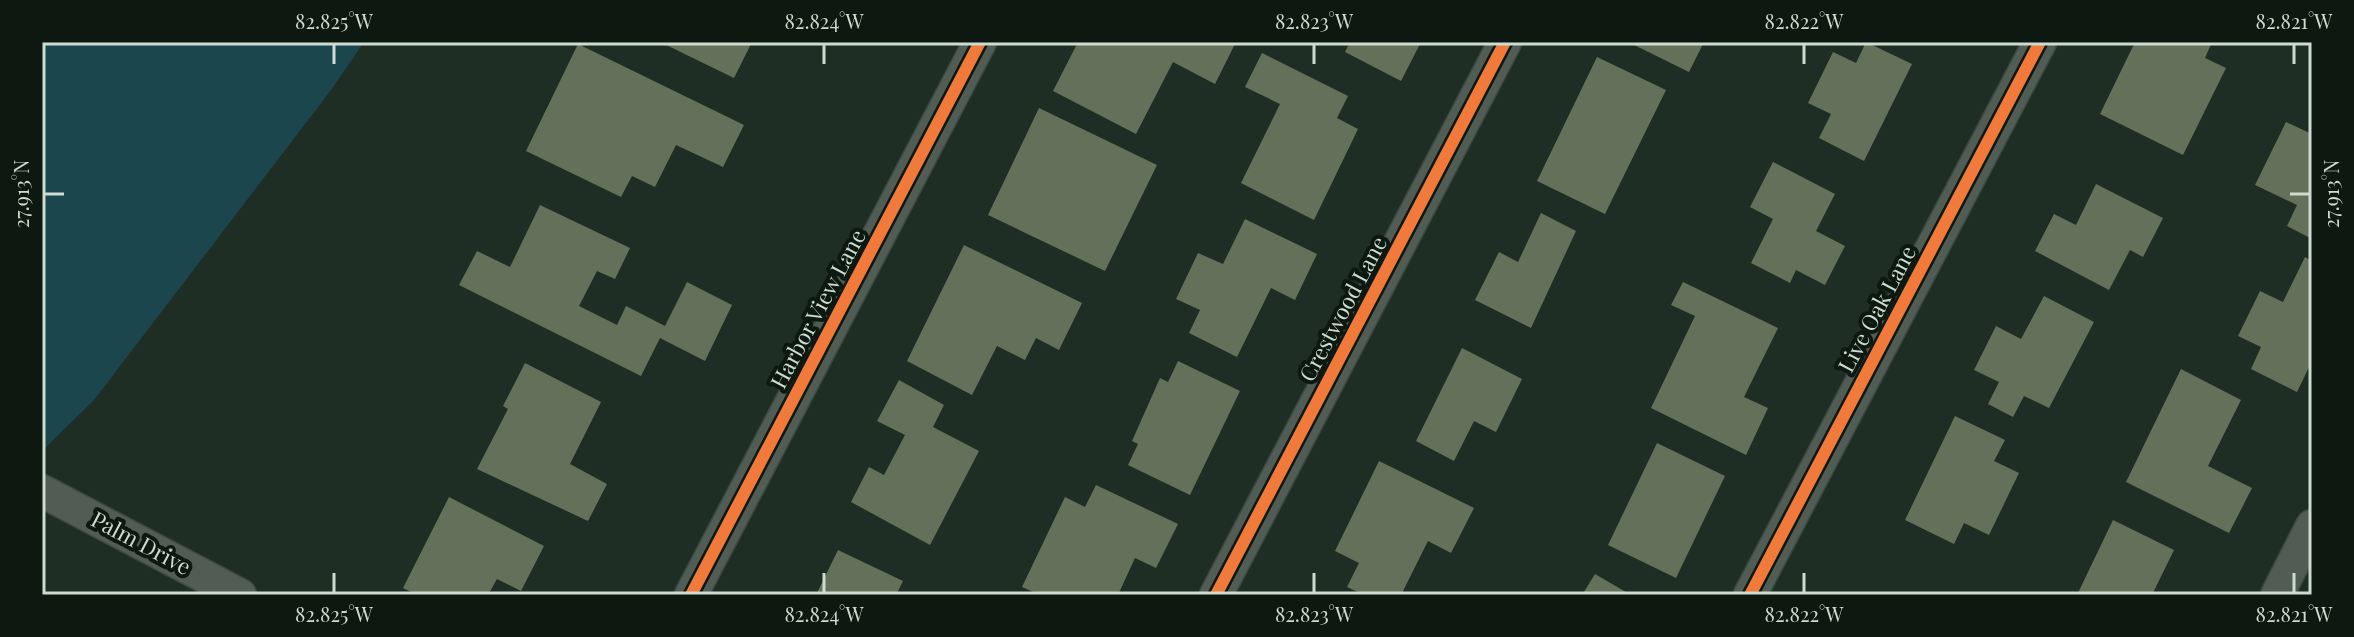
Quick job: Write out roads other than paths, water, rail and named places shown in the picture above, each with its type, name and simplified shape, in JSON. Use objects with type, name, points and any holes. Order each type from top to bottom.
[{"type":"street","name":"Harbor View Lane","points":[[691,595],[980,42]]},
{"type":"street","name":"Crestwood Lane","points":[[1216,595],[1505,42]]},
{"type":"street","name":"Live Oak Lane","points":[[1750,595],[2040,42]]},
{"type":"street","name":"Palm Drive","points":[[42,491],[240,595]]},
{"type":"street","points":[[2277,595],[2312,526]]},
{"type":"water","points":[[42,42],[364,42],[331,90],[94,400],[42,451]]}]
